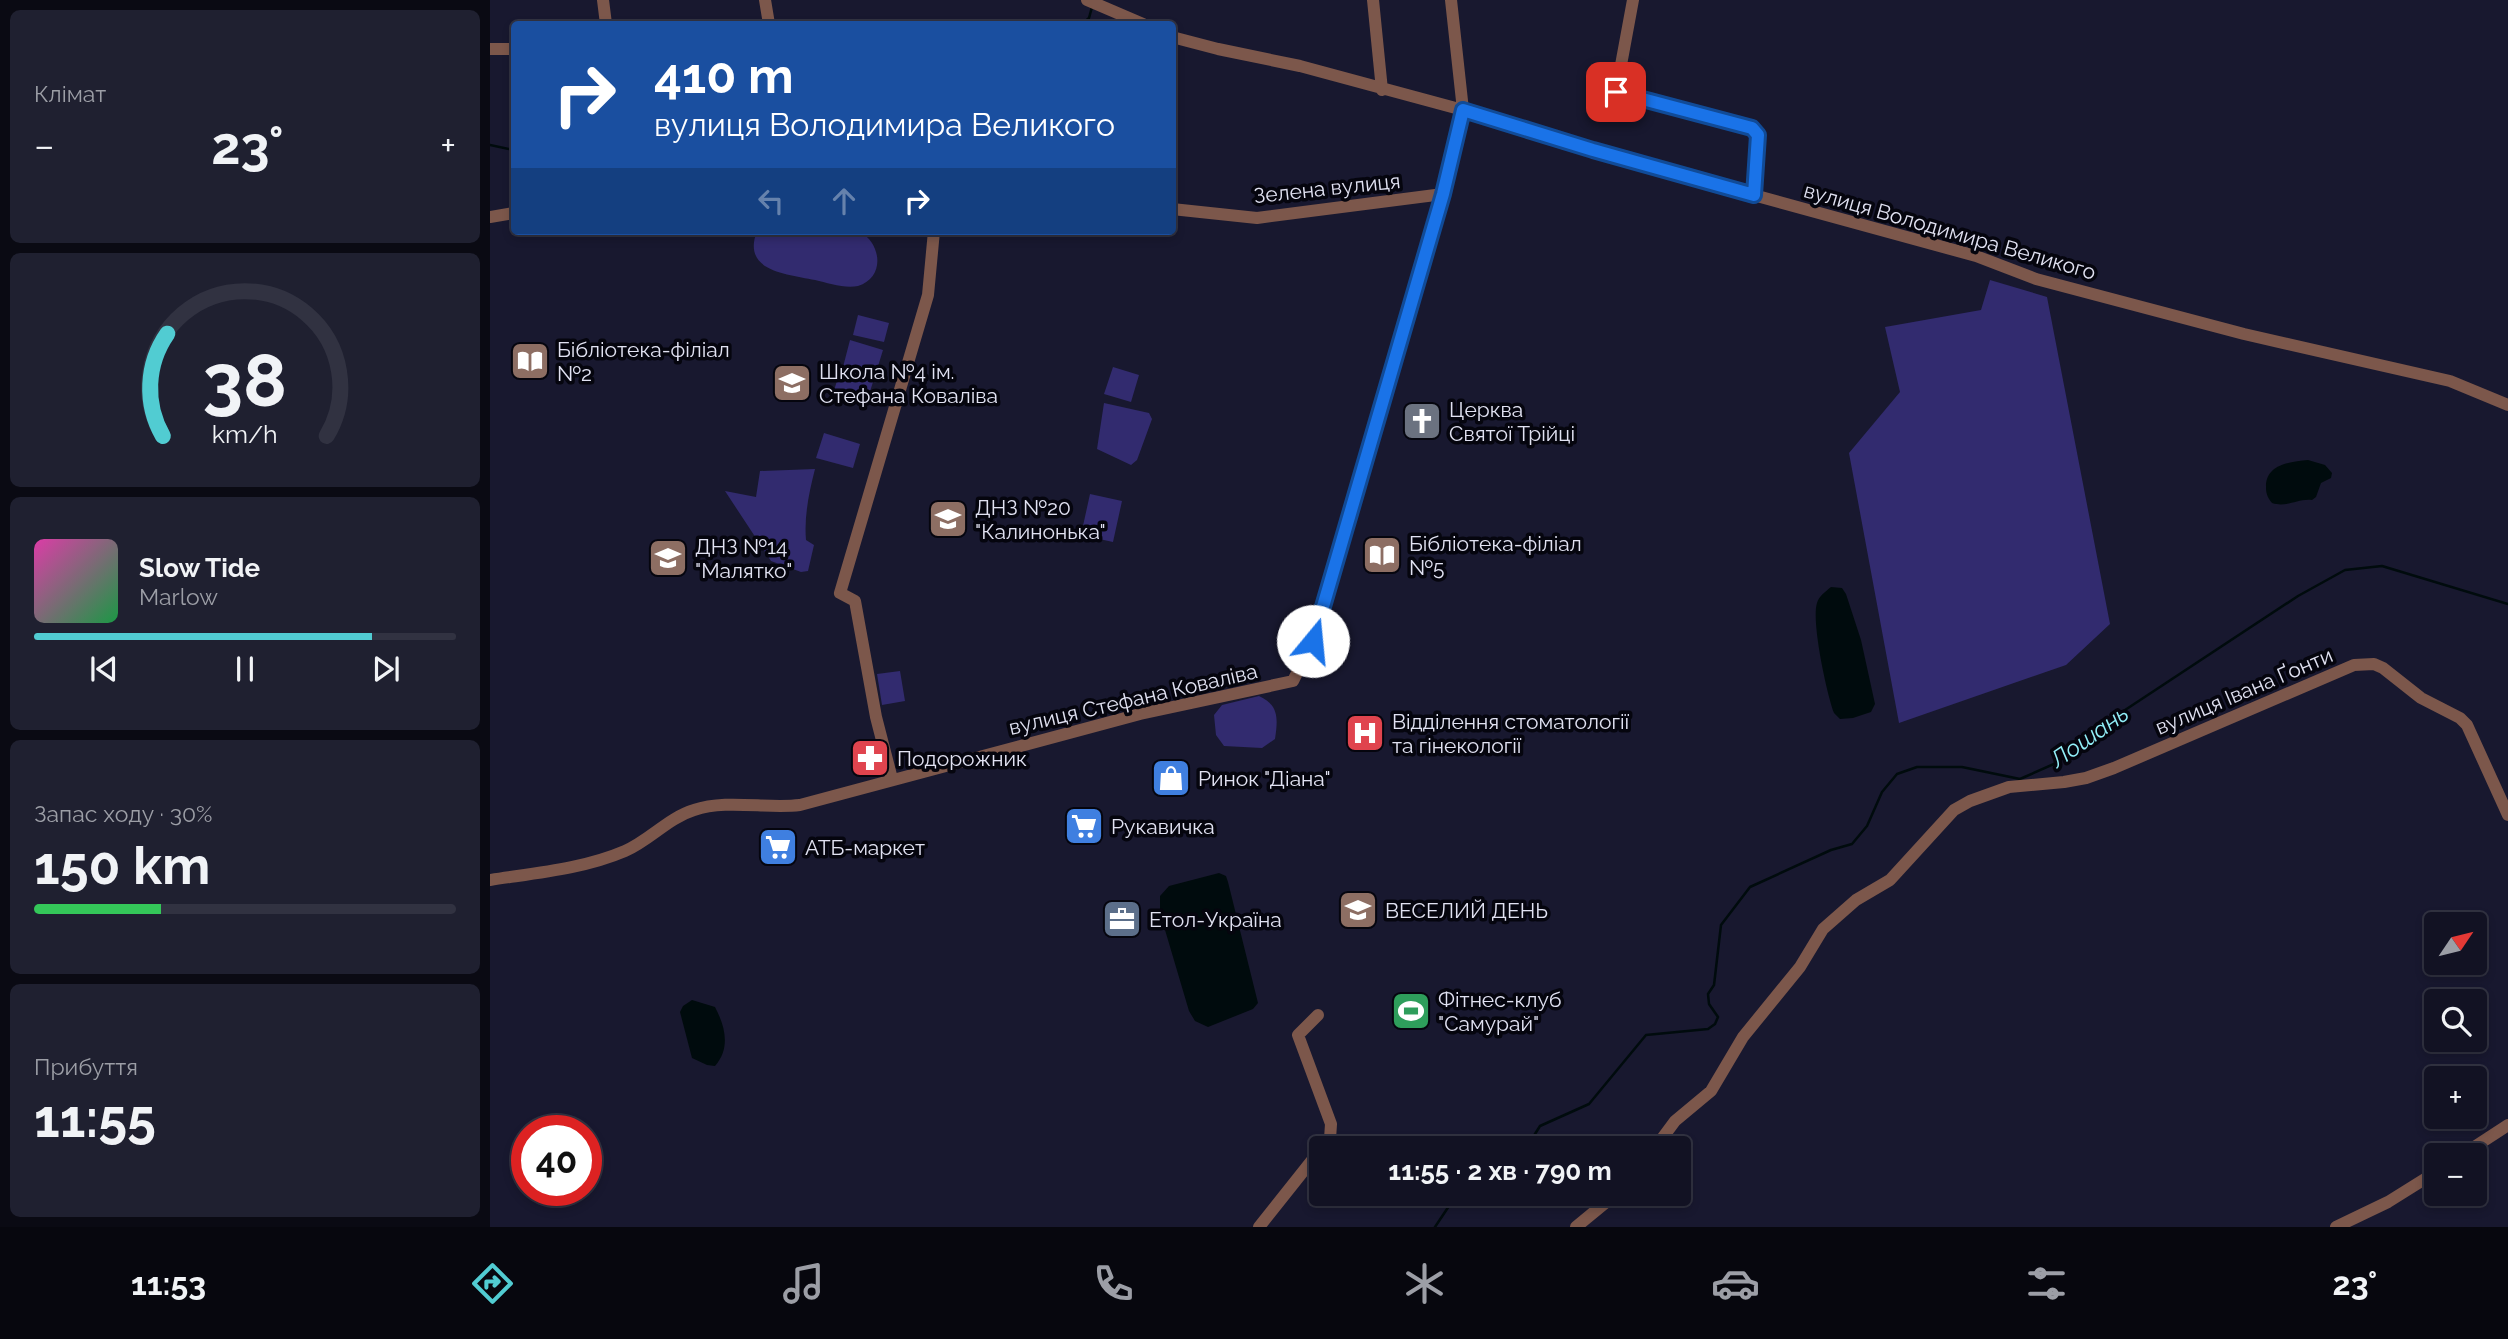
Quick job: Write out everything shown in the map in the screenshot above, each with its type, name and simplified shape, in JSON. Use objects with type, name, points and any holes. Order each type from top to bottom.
[{"type":"street","points":[[603,0],[606,21]]},
{"type":"street","points":[[765,0],[768,21]]},
{"type":"street","points":[[1373,0],[1382,90]]},
{"type":"street","name":"вулиця Стефана Коваліва","points":[[490,880],[554,871],[603,859],[627,850],[675,819],[695,810],[726,806],[800,805],[1140,713],[1293,681],[1300,671],[1317,628],[1443,194],[1463,110],[1451,0]]},
{"type":"street","points":[[1633,0],[1616,92],[1752,128],[1758,135],[1754,195]]},
{"type":"street","points":[[1093,3],[1136,21]]},
{"type":"street","name":"вулиця Володимира Великого","points":[[1176,38],[1300,66],[1463,110],[1593,150],[1976,256],[2036,279],[2224,329],[2450,381],[2508,405]]},
{"type":"street","points":[[490,48],[511,49]]},
{"type":"street","name":"Зелена вулиця","points":[[1176,209],[1257,218],[1443,194]]},
{"type":"street","points":[[490,217],[511,214]]},
{"type":"street","points":[[892,779],[876,717],[855,601],[840,593],[928,295],[934,235]]},
{"type":"street","name":"вулиця Івана Ґонти","points":[[1664,1136],[1675,1121],[1711,1091],[1743,1037],[1800,967],[1823,929],[1856,900],[1890,880],[1954,810],[1970,801],[2009,787],[2086,778],[2224,723],[2354,665],[2374,664],[2421,698],[2460,718],[2467,725],[2508,815]]},
{"type":"street","points":[[1318,1015],[1298,1035],[1331,1124],[1330,1136]]},
{"type":"street","points":[[2480,1143],[2508,1125]]},
{"type":"street","points":[[1259,1227],[1309,1165]]},
{"type":"street","points":[[2336,1227],[2388,1202],[2424,1180]]},
{"type":"street","points":[[1576,1227],[1601,1206]]},
{"type":"shaded area","points":[[756,235],[864,235],[876,252],[876,269],[867,282],[858,286],[836,285],[770,269],[761,263],[754,245]]},
{"type":"shaded area","points":[[1990,280],[2047,297],[2110,624],[2066,665],[1899,723],[1849,453],[1900,392],[1885,327],[1981,310]]},
{"type":"shaded area","points":[[858,315],[889,323],[884,342],[853,335]]},
{"type":"shaded area","points":[[850,340],[883,350],[875,376],[843,367]]},
{"type":"shaded area","points":[[1113,367],[1139,375],[1131,402],[1104,394]]},
{"type":"shaded area","points":[[840,371],[873,382],[865,407],[832,397]]},
{"type":"shaded area","points":[[1104,403],[1149,413],[1152,419],[1137,460],[1131,465],[1097,449]]},
{"type":"shaded area","points":[[824,433],[860,444],[853,468],[816,458]]},
{"type":"shaded area","points":[[2308,460],[2325,465],[2332,473],[2331,478],[2321,483],[2316,497],[2288,504],[2272,503],[2266,490],[2267,480],[2274,469]]},
{"type":"shaded area","points":[[815,469],[806,531],[806,540],[814,545],[808,571],[801,572],[771,561],[725,491],[756,497],[760,471]]},
{"type":"shaded area","points":[[1090,494],[1122,501],[1113,542],[1081,535]]},
{"type":"shaded area","points":[[1831,587],[1842,588],[1846,594],[1861,640],[1875,704],[1871,712],[1853,718],[1840,719],[1834,713],[1821,658],[1816,625],[1817,603]]},
{"type":"shaded area","points":[[900,671],[905,701],[882,705],[877,674]]},
{"type":"shaded area","points":[[1259,696],[1274,708],[1276,713],[1275,739],[1262,748],[1224,746],[1216,735],[1214,715],[1222,705]]},
{"type":"shaded area","points":[[1219,873],[1226,876],[1228,882],[1258,1003],[1253,1009],[1208,1027],[1195,1021],[1189,1011],[1160,913],[1160,896],[1169,886]]},
{"type":"shaded area","points":[[692,1000],[715,1007],[721,1022],[725,1044],[715,1066],[692,1058],[680,1012],[683,1006]]},
{"type":"waterway","points":[[1086,21],[1092,7]]},
{"type":"waterway","points":[[490,145],[511,149]]},
{"type":"waterway","name":"Лошань","points":[[1534,1136],[1540,1126],[1589,1104],[1646,1035],[1708,1029],[1715,1024],[1718,1017],[1709,1004],[1708,994],[1714,985],[1721,925],[1750,887],[1831,850],[1852,844],[1867,826],[1882,792],[1897,774],[1917,767],[1962,767],[2020,779],[2056,763],[2119,714],[2298,596],[2345,570],[2382,566],[2508,604]]},
{"type":"waterway","name":"Лошань","points":[[1435,1227],[1449,1206]]},
{"type":"place","name":"Бібліотека-філіал №2","points":[[530,361]]},
{"type":"place","name":"Школа №4 ім. Стефана Коваліва","points":[[792,383]]},
{"type":"place","name":"Церква Святої Трійці","points":[[1422,421]]},
{"type":"place","name":"ДНЗ №20 \"Калинонька\"","points":[[948,519]]},
{"type":"place","name":"Бібліотека-філіал №5","points":[[1382,555]]},
{"type":"place","name":"ДНЗ №14 \"Малятко\"","points":[[668,558]]},
{"type":"place","name":"Відділення стоматології та гінекології","points":[[1365,733]]},
{"type":"place","name":"Подорожник","points":[[870,758]]},
{"type":"place","name":"Ринок \"Діана\"","points":[[1171,778]]},
{"type":"place","name":"Рукавичка","points":[[1084,826]]},
{"type":"place","name":"АТБ-маркет","points":[[778,847]]},
{"type":"place","name":"ВЕСЕЛИЙ ДЕНЬ","points":[[1358,910]]},
{"type":"place","name":"Етол-Україна","points":[[1122,919]]},
{"type":"place","name":"Фітнес-клуб \"Самурай\"","points":[[1411,1011]]},
{"type":"route","points":[[1313,641],[1443,194],[1463,110],[1754,195],[1758,135],[1752,128],[1616,92]]}]
